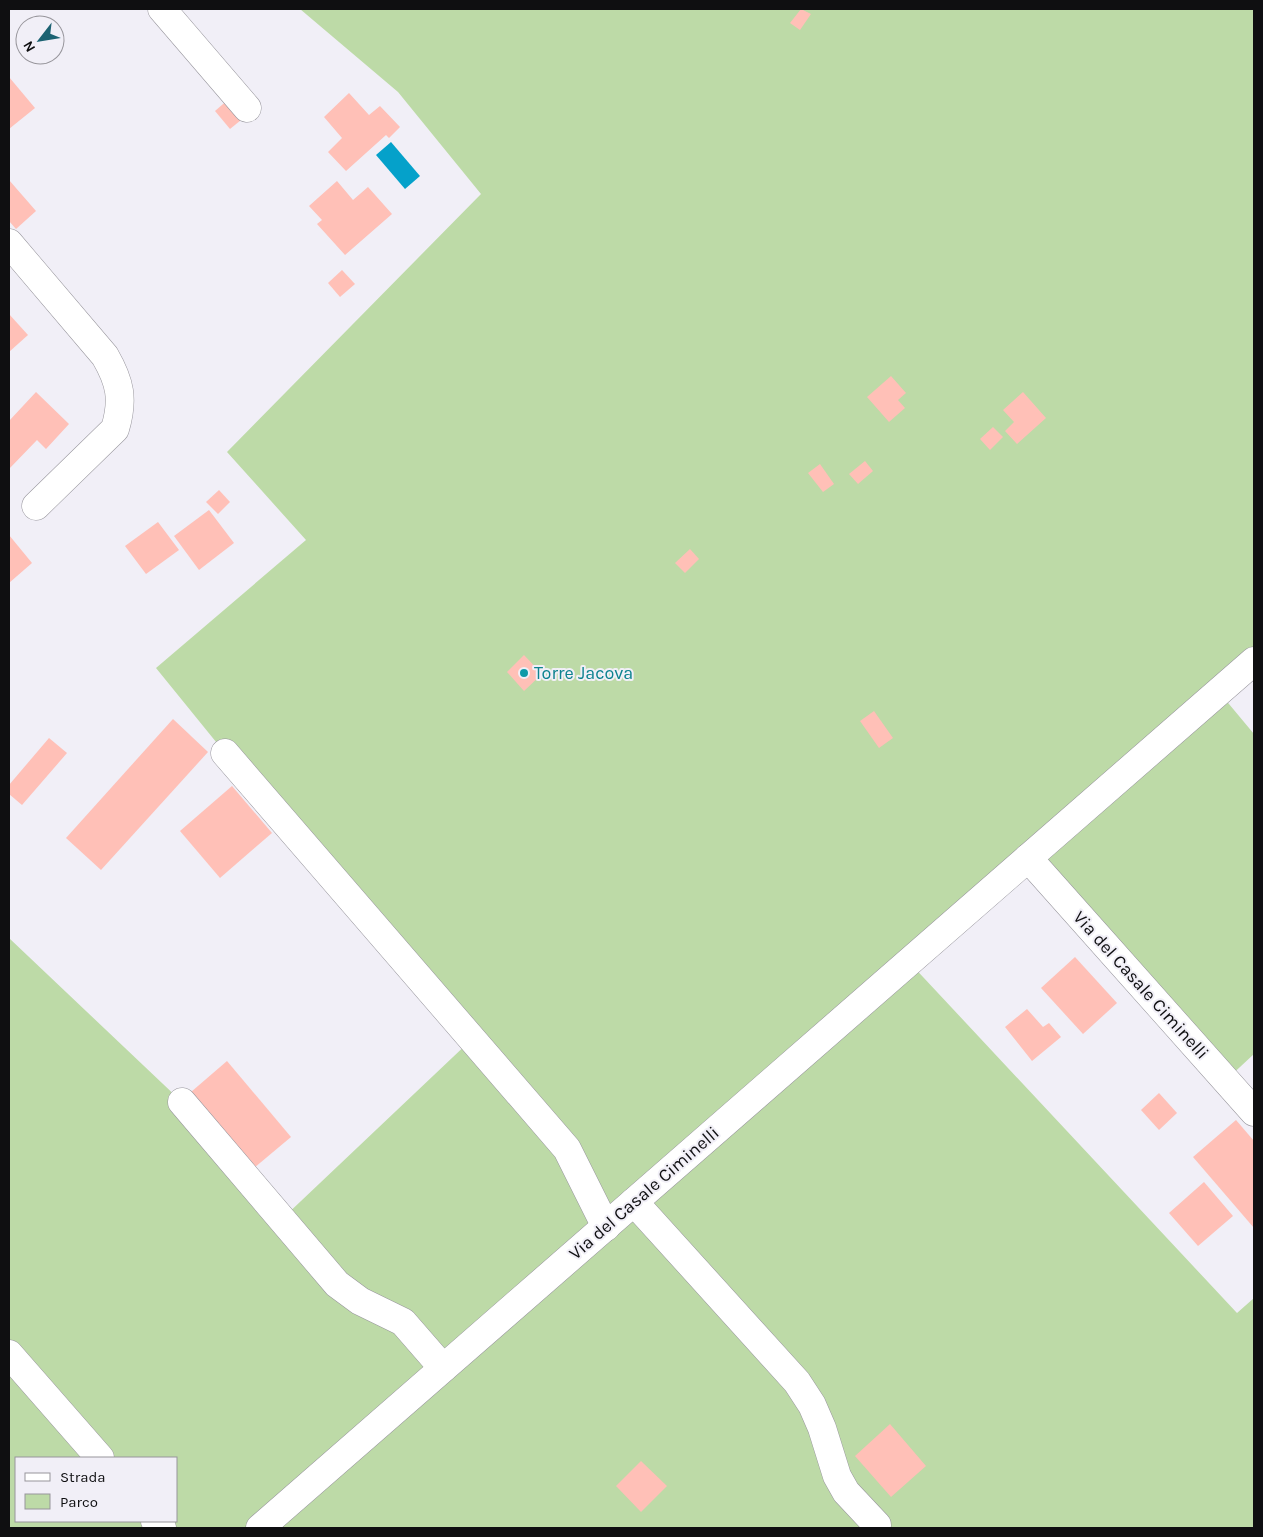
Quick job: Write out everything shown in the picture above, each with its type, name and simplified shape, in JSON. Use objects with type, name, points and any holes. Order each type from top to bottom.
[{"type":"street","points":[[162,9],[248,108]]},
{"type":"street","points":[[9,243],[105,356],[117,377],[120,392],[120,413],[115,429],[36,506]]},
{"type":"street","name":"Via del Casale Ciminelli","points":[[260,1528],[1254,661]]},
{"type":"street","points":[[225,753],[567,1149],[606,1227]]},
{"type":"street","name":"Via del Casale Ciminelli","points":[[1028,858],[1254,1112]]},
{"type":"street","points":[[182,1102],[338,1284],[360,1301],[403,1322],[443,1368]]},
{"type":"street","points":[[634,1202],[797,1382],[812,1405],[837,1476],[846,1492],[876,1525]]},
{"type":"street","points":[[9,1354],[99,1457]]},
{"type":"green space","points":[[300,9],[1254,9],[1254,661],[1219,692],[1254,734],[1254,1054],[1226,1080],[1028,859],[909,962],[1237,1313],[1254,1298],[1254,1528],[9,1528],[9,938],[182,1102],[282,1219],[472,1039],[225,753],[156,668],[306,540],[227,452],[481,194],[398,92]]},
{"type":"water","points":[[391,142],[420,176],[405,189],[376,155]]},
{"type":"building","points":[[801,9],[811,14],[800,30],[790,23]]},
{"type":"building","points":[[9,77],[35,108],[9,129]]},
{"type":"building","points":[[349,93],[369,115],[380,106],[400,127],[389,138],[386,135],[346,171],[328,152],[342,138],[324,117]]},
{"type":"building","points":[[230,98],[246,116],[230,129],[215,111]]},
{"type":"building","points":[[9,180],[36,211],[16,229],[9,221]]},
{"type":"building","points":[[337,181],[353,200],[368,187],[392,214],[345,255],[317,224],[322,220],[309,206]]},
{"type":"building","points":[[342,270],[355,284],[340,297],[328,283]]},
{"type":"building","points":[[9,314],[28,335],[9,352]]},
{"type":"building","points":[[891,376],[906,393],[898,400],[905,408],[889,422],[867,397]]},
{"type":"building","points":[[36,392],[69,424],[46,449],[37,440],[9,469],[9,421]]},
{"type":"building","points":[[1023,392],[1046,418],[1017,444],[1005,431],[1014,422],[1003,410]]},
{"type":"building","points":[[993,427],[1003,437],[990,450],[980,439]]},
{"type":"building","points":[[865,461],[873,471],[858,484],[849,474]]},
{"type":"building","points":[[820,464],[834,484],[823,492],[808,473]]},
{"type":"building","points":[[219,490],[230,502],[218,514],[206,502]]},
{"type":"building","points":[[209,510],[234,543],[199,570],[174,536]]},
{"type":"building","points":[[158,522],[179,550],[146,574],[125,546]]},
{"type":"building","points":[[9,535],[32,563],[9,583]]},
{"type":"building","points":[[690,549],[699,559],[685,573],[675,563]]},
{"type":"building","name":"Torre Jacova","points":[[524,655],[542,674],[524,691],[507,672]]},
{"type":"building","points":[[874,711],[893,738],[879,748],[860,721]]},
{"type":"building","points":[[173,719],[208,752],[101,870],[66,838]]},
{"type":"building","points":[[49,738],[67,753],[22,805],[9,794],[9,785]]},
{"type":"building","points":[[232,786],[272,833],[220,878],[180,831]]},
{"type":"building","points":[[1075,957],[1117,1003],[1083,1034],[1041,988]]},
{"type":"building","points":[[1027,1009],[1043,1027],[1049,1023],[1061,1037],[1032,1061],[1005,1027]]},
{"type":"building","points":[[227,1061],[291,1137],[248,1173],[191,1092]]},
{"type":"building","points":[[1159,1093],[1177,1113],[1159,1130],[1141,1110]]},
{"type":"building","points":[[1236,1120],[1254,1141],[1254,1228],[1193,1157]]},
{"type":"building","points":[[1204,1182],[1233,1216],[1198,1246],[1169,1213]]},
{"type":"building","points":[[890,1424],[926,1466],[891,1497],[855,1456]]},
{"type":"building","points":[[641,1461],[667,1486],[641,1512],[616,1486]]},
{"type":"place","name":"Torre Jacova","points":[[524,673]]}]
